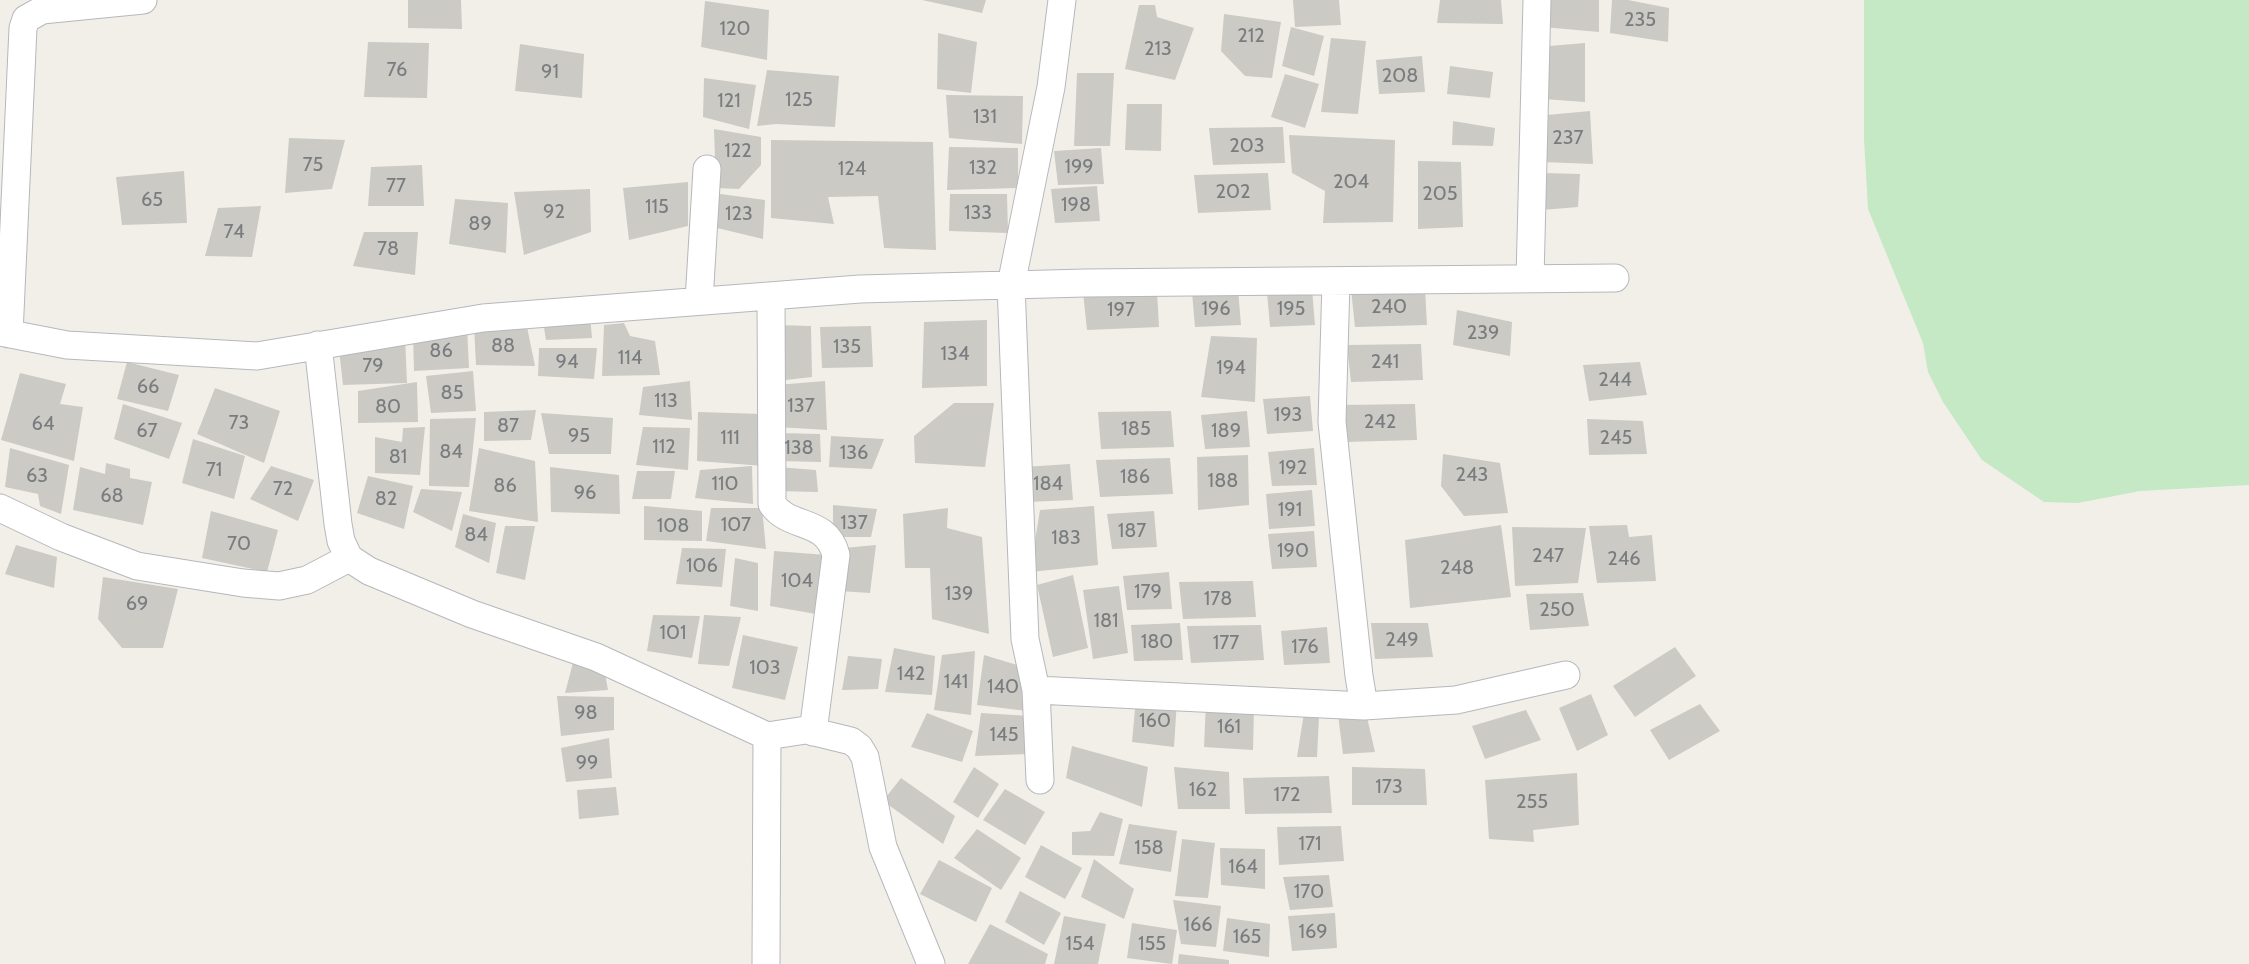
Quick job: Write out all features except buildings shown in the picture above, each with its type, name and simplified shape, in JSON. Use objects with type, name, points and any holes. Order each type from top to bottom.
[{"type":"street","points":[[143,0],[42,10],[26,19],[23,28],[4,333],[67,345],[257,356],[483,318],[860,289],[1615,278]]},
{"type":"street","points":[[1040,780],[1036,690],[1025,639],[1011,285],[1051,87],[1062,0]]},
{"type":"street","points":[[1530,279],[1537,0]]},
{"type":"street","points":[[699,301],[707,169]]},
{"type":"street","points":[[1336,281],[1332,422],[1364,706]]},
{"type":"street","points":[[771,297],[772,504],[778,513],[823,531],[832,542],[836,555],[813,732]]},
{"type":"street","points":[[318,345],[340,532],[349,558],[369,571],[472,614],[596,657],[767,736],[806,730],[851,741],[865,756],[883,847],[931,964]]},
{"type":"street","points":[[0,508],[61,537],[137,566],[243,583],[279,586],[307,580],[349,558]]},
{"type":"street","points":[[1036,690],[1364,706],[1456,700],[1566,675]]},
{"type":"street","points":[[766,964],[767,736]]},
{"type":"green space","points":[[1864,0],[2249,0],[2249,485],[2140,491],[2078,503],[2044,502],[1982,460],[1943,402],[1928,372],[1923,343],[1868,209],[1864,139]]}]
